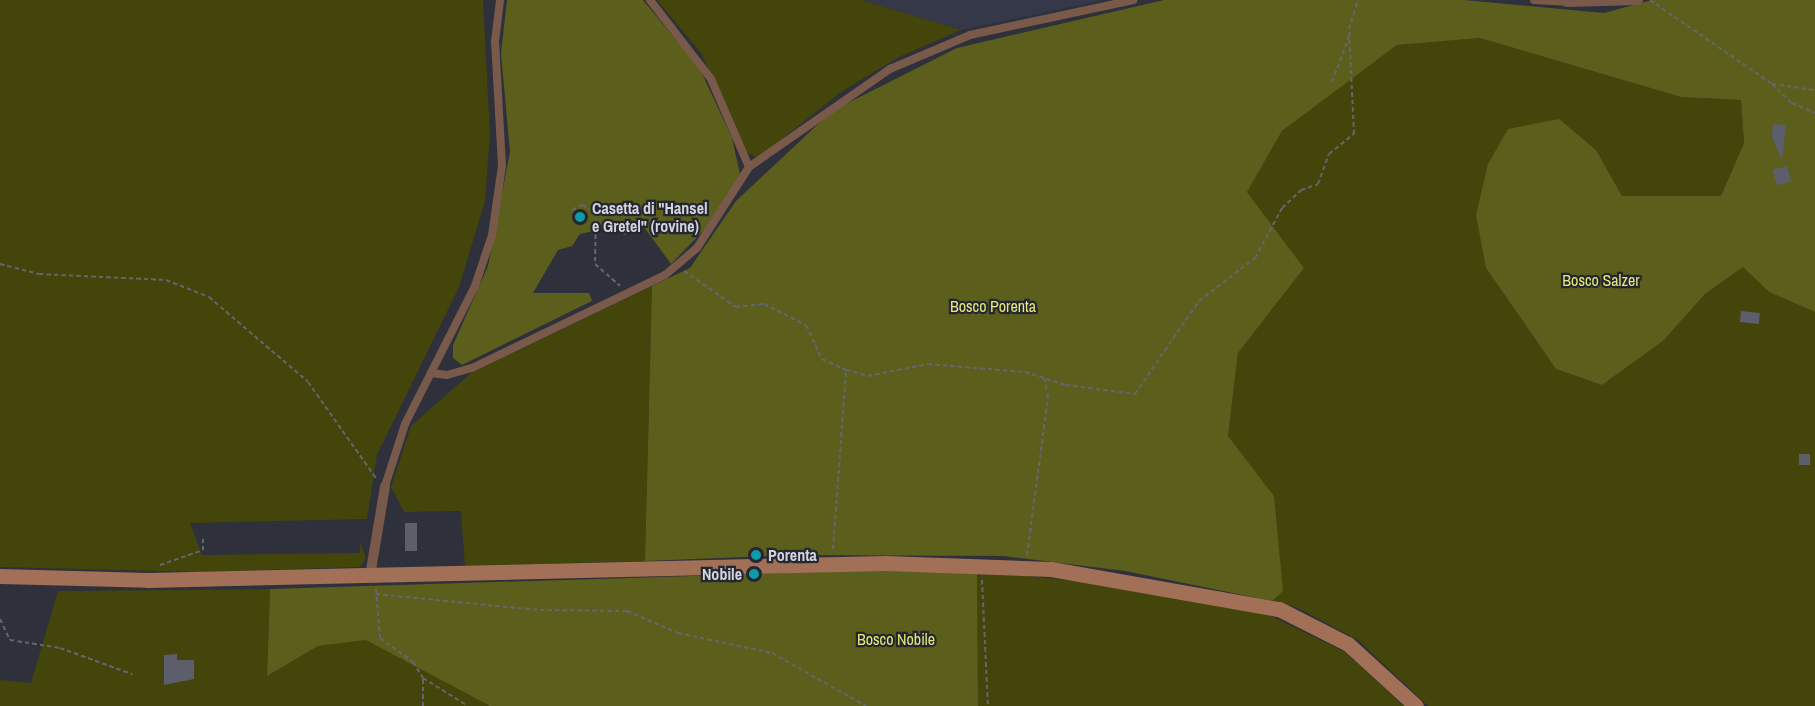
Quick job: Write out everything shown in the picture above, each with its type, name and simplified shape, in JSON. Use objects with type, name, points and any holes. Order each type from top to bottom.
[{"type":"main road","points":[[0,576],[148,580],[832,565],[982,564],[1026,567],[1121,578],[1279,609],[1348,644],[1416,706]]},
{"type":"street","points":[[374,576],[385,486],[405,424],[475,286],[494,226],[502,166],[495,42],[500,0]]},
{"type":"street","points":[[650,0],[711,79],[749,168]]},
{"type":"street","points":[[431,373],[459,373],[677,266],[714,225],[749,168],[856,88],[918,55],[970,34],[1133,0]]},
{"type":"street","points":[[1533,0],[1568,2],[1638,0]]},
{"type":"path","points":[[1332,82],[1350,36],[1358,0]]},
{"type":"path","points":[[1650,0],[1772,84],[1792,103],[1815,112]]},
{"type":"path","points":[[677,266],[736,307],[764,304],[806,325],[822,359],[846,370],[868,376],[928,364],[1044,377],[1135,394],[1199,301],[1255,258],[1282,208],[1301,190],[1318,184],[1329,154],[1354,134],[1350,36]]},
{"type":"path","points":[[1772,84],[1815,90]]},
{"type":"path","points":[[572,210],[582,204],[596,212],[595,264],[625,293]]},
{"type":"path","points":[[0,264],[39,274],[166,280],[209,297],[308,382],[354,452],[385,486]]},
{"type":"path","points":[[832,565],[846,370]]},
{"type":"path","points":[[1026,567],[1028,518],[1048,398],[1044,377]]},
{"type":"path","points":[[148,580],[158,565],[203,550],[203,539]]},
{"type":"path","points":[[982,564],[988,706]]},
{"type":"path","points":[[374,576],[377,633],[413,662],[423,678],[468,706]]},
{"type":"path","points":[[376,594],[517,603],[540,610],[627,611],[678,633],[772,653],[866,706]]},
{"type":"path","points":[[0,619],[10,640],[60,648],[132,674]]},
{"type":"path","points":[[423,678],[423,706]]},
{"type":"shaded area","points":[[0,0],[483,0],[490,133],[485,201],[459,287],[377,455],[367,519],[190,523],[202,555],[360,553],[360,541],[366,558],[360,567],[199,572],[0,567]]},
{"type":"shaded area","points":[[657,0],[862,0],[961,30],[899,57],[841,92],[758,158],[746,152],[701,53]]},
{"type":"shaded area","points":[[862,0],[1104,0],[961,30]]},
{"type":"shaded area","points":[[1480,38],[1681,97],[1741,100],[1744,143],[1721,196],[1622,196],[1596,150],[1486,268],[1556,369],[1602,385],[1663,341],[1705,294],[1743,267],[1769,292],[1815,312],[1815,706],[1428,706],[1358,640],[1298,608],[1272,601],[1228,436],[1238,353],[1304,268],[1247,192],[1282,131],[1397,45]]},
{"type":"shaded area","points":[[652,286],[645,561],[465,566],[461,511],[404,512],[391,487],[411,426],[471,373]]},
{"type":"shaded area","points":[[977,571],[1116,585],[1267,614],[1345,652],[1404,706],[978,706]]},
{"type":"shaded area","points":[[270,589],[267,676],[318,646],[366,639],[490,706],[0,706],[0,680],[31,683],[58,591]]},
{"type":"green space","points":[[507,0],[643,0],[700,69],[732,138],[740,174],[705,229],[671,264],[641,223],[625,235],[602,229],[580,234],[572,246],[558,250],[533,293],[589,293],[592,301],[462,365],[453,358],[453,345],[488,266],[510,152],[501,53]]},
{"type":"green space","name":"Bosco Porenta","points":[[1164,0],[1464,0],[1604,13],[1652,0],[1815,0],[1815,312],[1769,292],[1743,267],[1705,294],[1663,341],[1602,385],[1556,369],[1486,268],[1476,215],[1488,164],[1508,129],[1559,119],[1596,150],[1622,196],[1721,196],[1744,143],[1741,100],[1681,97],[1480,38],[1397,45],[1282,131],[1247,192],[1304,268],[1238,353],[1228,436],[1274,496],[1283,591],[1272,601],[1125,571],[1003,556],[794,555],[645,561],[652,286],[690,268],[736,201],[832,111],[957,48]]},
{"type":"green space","name":"Bosco Nobile","points":[[887,570],[977,571],[978,706],[490,706],[366,640],[318,646],[267,676],[270,589]]},
{"type":"building","points":[[1773,124],[1786,125],[1782,160],[1772,137]]},
{"type":"building","points":[[1787,166],[1791,181],[1777,185],[1773,170]]},
{"type":"building","points":[[1741,311],[1760,313],[1759,324],[1740,322]]},
{"type":"building","points":[[1799,454],[1810,454],[1810,465],[1799,465]]},
{"type":"building","points":[[405,523],[417,523],[417,551],[405,551]]},
{"type":"building","points":[[177,654],[177,660],[194,660],[194,679],[164,685],[164,655]]},
{"type":"place","name":"Casetta di \"Hansel e Gretel\" (rovine)","points":[[580,217]]},
{"type":"place","name":"Porenta","points":[[756,555]]},
{"type":"place","name":"Nobile","points":[[754,574]]},
{"type":"park label","name":"Bosco Salzer","points":[[1601,280]]}]
